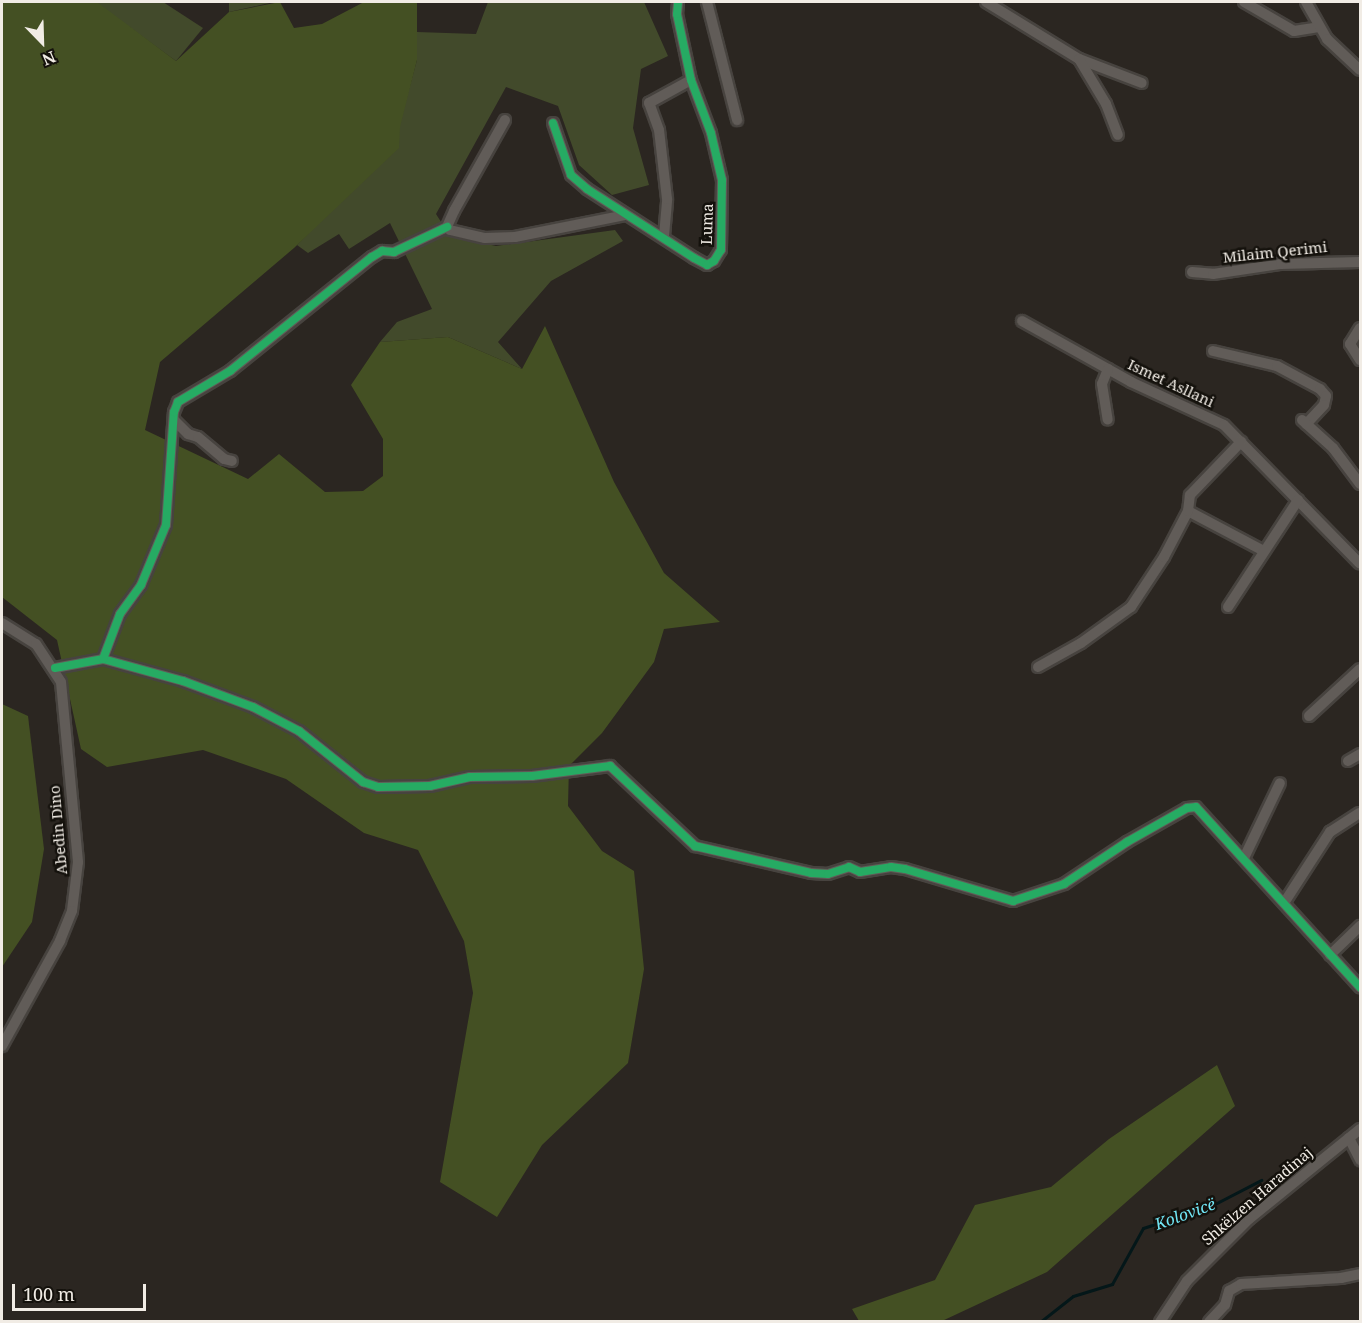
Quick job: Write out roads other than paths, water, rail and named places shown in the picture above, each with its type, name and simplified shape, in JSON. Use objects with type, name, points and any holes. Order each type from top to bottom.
[{"type":"street","name":"Luma","points":[[553,123],[571,175],[625,215],[664,236],[707,265],[721,250],[722,180],[711,133],[691,80],[677,14],[678,2]]},
{"type":"street","points":[[707,2],[737,120]]},
{"type":"street","points":[[986,2],[1079,59],[1142,83]]},
{"type":"street","points":[[1244,2],[1294,32],[1319,27]]},
{"type":"street","points":[[1306,2],[1319,27],[1360,70]]},
{"type":"street","points":[[1079,59],[1106,104],[1118,135]]},
{"type":"street","points":[[664,236],[667,199],[659,130],[648,109],[650,103],[691,80]]},
{"type":"street","points":[[103,659],[120,614],[141,585],[166,525],[174,420],[178,402],[230,370],[372,257],[382,251],[394,252],[447,227],[505,120]]},
{"type":"street","points":[[447,227],[465,236],[515,237],[625,215]]},
{"type":"street","name":"Milaim Qerimi","points":[[1192,272],[1213,274],[1281,264],[1360,262]]},
{"type":"street","name":"Ismet Asllani","points":[[1022,321],[1108,369],[1209,416],[1241,442],[1360,564]]},
{"type":"street","points":[[1360,328],[1350,344],[1360,360]]},
{"type":"street","points":[[1214,351],[1277,366],[1320,389],[1326,396],[1324,405],[1304,422],[1333,448],[1360,484]]},
{"type":"street","name":"Ismet Asllani","points":[[1108,369],[1102,384],[1108,420]]},
{"type":"street","points":[[174,420],[188,434],[198,437],[224,459],[232,462]]},
{"type":"street","points":[[1038,667],[1081,643],[1131,607],[1188,511],[1190,495],[1241,442]]},
{"type":"street","points":[[1228,607],[1298,500]]},
{"type":"street","points":[[1188,511],[1264,551]]},
{"type":"street","name":"Abedin Dino","points":[[2,623],[31,640],[55,668],[67,714],[77,885],[60,941],[2,1046]]},
{"type":"street","points":[[55,668],[103,659],[183,681],[253,707],[299,731],[363,782],[378,787],[430,786],[471,777],[532,776],[610,766],[694,846],[811,873],[828,874],[849,867],[868,872],[891,867],[1013,901],[1064,884],[1127,842],[1191,807],[1202,812],[1360,987]]},
{"type":"street","points":[[1309,716],[1360,669]]},
{"type":"street","points":[[1348,761],[1360,754]]},
{"type":"street","points":[[1244,858],[1280,783]]},
{"type":"street","points":[[1284,903],[1330,832],[1359,813]]},
{"type":"street","points":[[1330,955],[1360,926]]},
{"type":"street","name":"Shkëlzen Haradinaj","points":[[1160,1322],[1208,1258],[1249,1219],[1360,1129]]},
{"type":"street","points":[[1349,1138],[1360,1160]]},
{"type":"street","points":[[1209,1322],[1225,1305],[1229,1291],[1241,1284],[1341,1278],[1360,1274]]},
{"type":"waterway","name":"Kolovicë","points":[[1040,1322],[1073,1296],[1112,1284],[1143,1228],[1209,1207],[1261,1180]]}]
